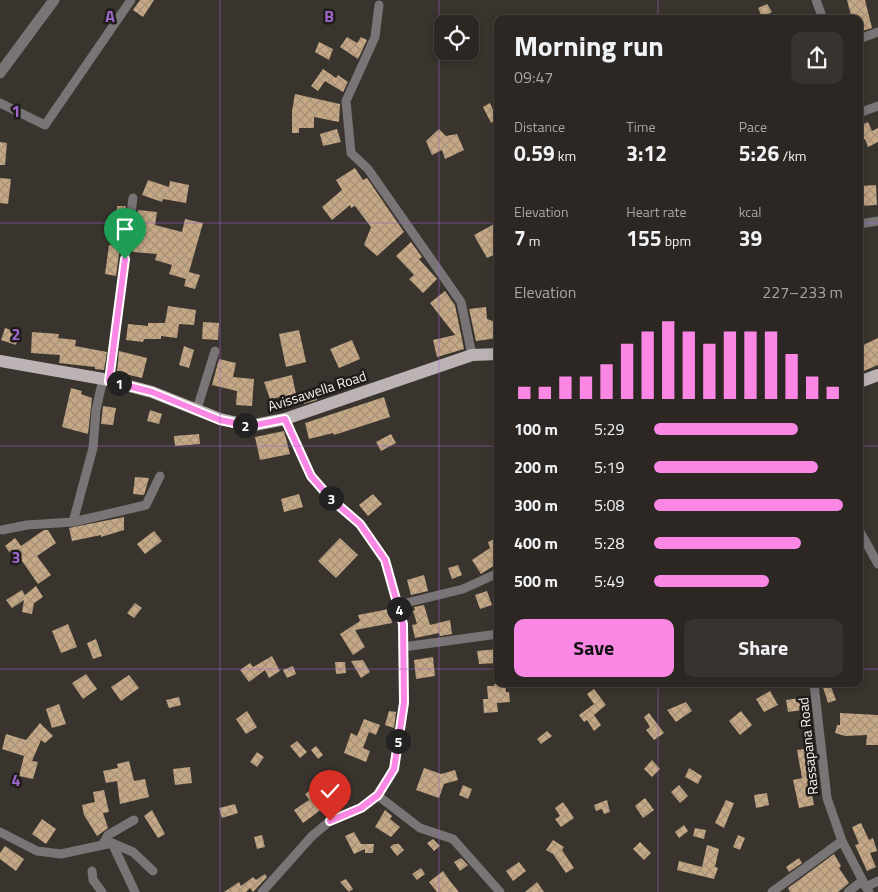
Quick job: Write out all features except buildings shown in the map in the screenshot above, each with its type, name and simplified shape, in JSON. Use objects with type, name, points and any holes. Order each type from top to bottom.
[{"type":"main road","name":"Avissawella Road","points":[[0,360],[106,380],[152,392],[198,409],[220,420],[250,426],[285,419],[472,355],[494,354]]},
{"type":"main road","points":[[863,381],[878,376]]},
{"type":"street","points":[[0,73],[54,0]]},
{"type":"street","points":[[0,103],[45,125],[131,0]]},
{"type":"street","points":[[816,0],[822,15]]},
{"type":"street","points":[[379,5],[375,37],[346,101],[351,152],[368,170],[461,302],[472,355]]},
{"type":"street","points":[[863,38],[878,32]]},
{"type":"street","points":[[863,112],[878,106]]},
{"type":"street","points":[[73,522],[92,448],[96,410],[106,380],[133,198]]},
{"type":"street","points":[[863,223],[878,221]]},
{"type":"street","points":[[198,409],[215,351]]},
{"type":"street","points":[[262,892],[312,836],[330,821],[361,808],[378,795],[394,769],[404,703],[403,624],[385,560],[360,524],[331,499],[311,476],[285,419]]},
{"type":"street","points":[[2,530],[27,525],[73,522],[146,505],[160,476]]},
{"type":"street","points":[[863,537],[878,564]]},
{"type":"street","points":[[398,605],[463,590],[494,575]]},
{"type":"street","points":[[404,648],[494,635]]},
{"type":"street","name":"Rassapana Road","points":[[814,687],[827,798],[842,841],[866,886]]},
{"type":"street","points":[[378,795],[420,828],[453,839],[500,892]]},
{"type":"street","points":[[134,820],[108,835],[108,844],[135,892]]},
{"type":"street","points":[[0,832],[37,852],[61,854],[108,844],[133,852],[153,871]]},
{"type":"street","points":[[772,892],[842,841]]},
{"type":"street","points":[[92,870],[93,880],[102,892]]},
{"type":"street","points":[[848,892],[878,881]]},
{"type":"route","points":[[125,259],[109,381],[152,392],[198,409],[220,420],[250,426],[285,419],[311,476],[331,499],[360,524],[385,560],[403,624],[404,703],[394,769],[378,795],[361,808],[330,821]]}]
